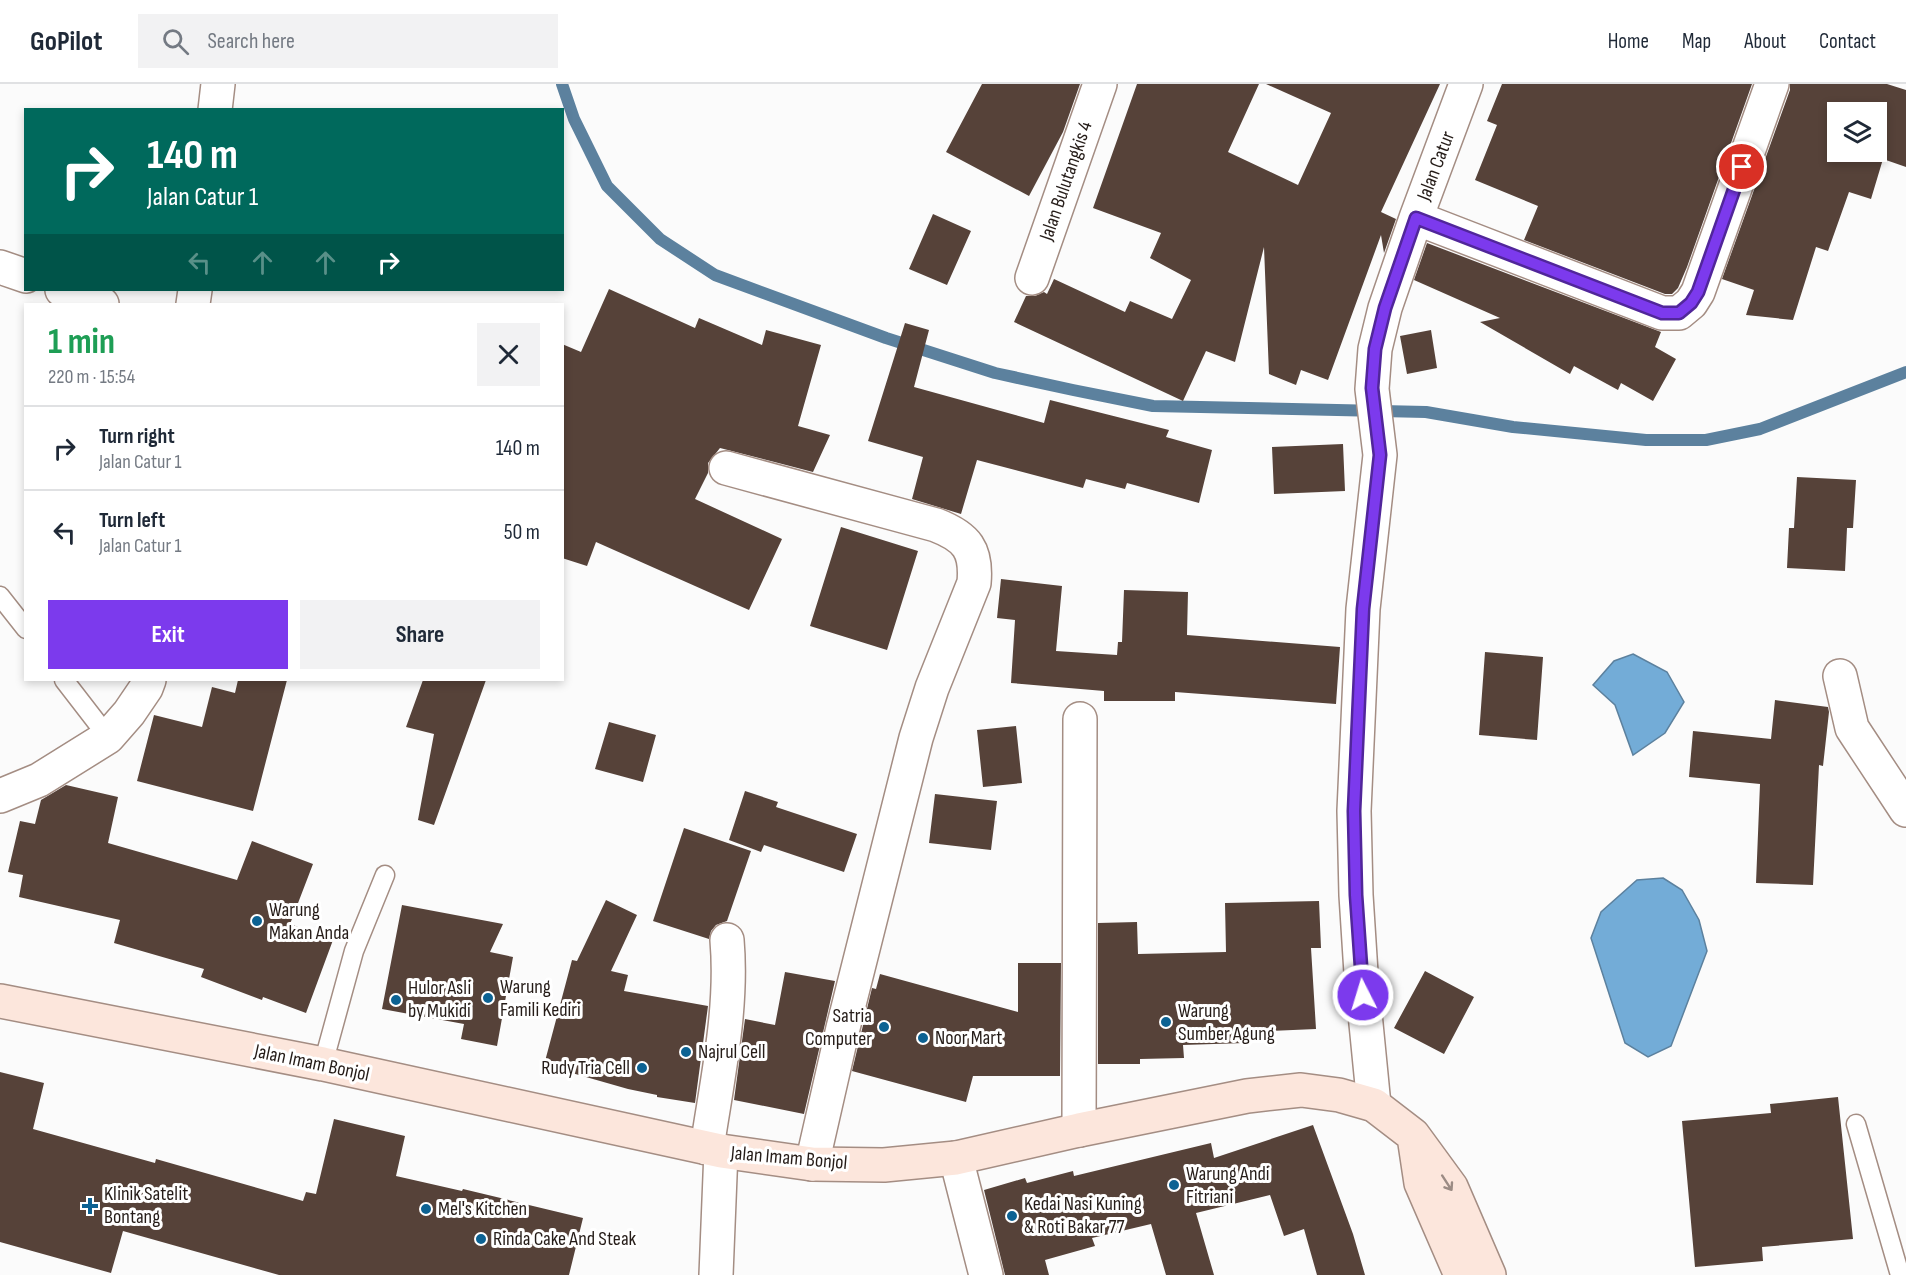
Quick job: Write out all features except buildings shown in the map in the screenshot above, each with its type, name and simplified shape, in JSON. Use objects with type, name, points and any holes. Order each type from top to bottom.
[{"type":"street","points":[[215,108],[218,84]]},
{"type":"street","name":"Jalan Bulutangkis 4","points":[[1032,278],[1100,84]]},
{"type":"street","name":"Jalan Catur","points":[[1374,1105],[1361,973],[1354,811],[1363,609],[1380,455],[1372,388],[1375,349],[1385,308],[1466,84]]},
{"type":"street","points":[[1416,218],[1662,313],[1679,313],[1691,303],[1698,292],[1772,84]]},
{"type":"street","points":[[0,267],[24,275]]},
{"type":"street","points":[[65,291],[99,303]]},
{"type":"street","points":[[726,468],[952,531],[966,542],[976,567],[974,584],[932,688],[916,738],[843,1028],[812,1164]]},
{"type":"street","points":[[1840,676],[1852,728],[1906,810]]},
{"type":"street","points":[[0,796],[39,780],[108,737],[129,713],[149,681]]},
{"type":"street","points":[[1079,1130],[1080,718]]},
{"type":"street","points":[[716,1275],[714,1150],[726,1019],[729,969],[727,940]]},
{"type":"street","name":"Jalan Imam Bonjol","points":[[0,1001],[323,1064],[714,1150],[812,1164],[884,1165],[956,1158],[1247,1096],[1301,1090],[1339,1095],[1374,1105],[1413,1135],[1451,1186],[1489,1275]]},
{"type":"street","points":[[1413,1135],[1421,1183],[1461,1275]]},
{"type":"street","points":[[956,1158],[986,1275]]},
{"type":"lane","points":[[0,596],[24,626]]},
{"type":"lane","points":[[65,681],[108,737]]},
{"type":"lane","points":[[323,1064],[354,951],[385,875]]},
{"type":"lane","points":[[1856,1124],[1900,1275]]},
{"type":"water","points":[[1633,654],[1667,672],[1684,702],[1665,733],[1633,755],[1615,705],[1593,685],[1614,661]]},
{"type":"water","points":[[1663,878],[1682,890],[1699,920],[1707,951],[1671,1046],[1648,1057],[1625,1043],[1591,938],[1601,912],[1637,880]]},
{"type":"waterway","points":[[562,84],[574,119],[607,186],[660,239],[715,275],[886,338],[995,373],[1073,390],[1153,406],[1426,412],[1513,427],[1646,440],[1706,440],[1760,429],[1906,372]]},
{"type":"place","name":"Warung Makan Anda","points":[[257,921]]},
{"type":"place","name":"Warung Famili Kediri","points":[[488,998]]},
{"type":"place","name":"Hulor Asli by Mukidi","points":[[396,1000]]},
{"type":"place","name":"Warung Sumber Agung","points":[[1166,1022]]},
{"type":"place","name":"Satria Computer","points":[[884,1027]]},
{"type":"place","name":"Noor Mart","points":[[923,1038]]},
{"type":"place","name":"Najrul Cell","points":[[686,1052]]},
{"type":"place","name":"Rudy Tria Cell","points":[[642,1068]]},
{"type":"place","name":"Warung Andi Fitriani","points":[[1174,1185]]},
{"type":"place","name":"Klinik Satelit Bontang","points":[[90,1206]]},
{"type":"place","name":"Mel's Kitchen","points":[[426,1209]]},
{"type":"place","name":"Kedai Nasi Kuning & Roti Bakar 77","points":[[1012,1216]]},
{"type":"place","name":"Rinda Cake And Steak","points":[[481,1239]]},
{"type":"route","points":[[1363,995],[1356,895],[1354,811],[1363,609],[1380,455],[1372,388],[1375,349],[1385,308],[1416,218],[1662,313],[1679,313],[1691,303],[1698,292],[1742,167]]}]
